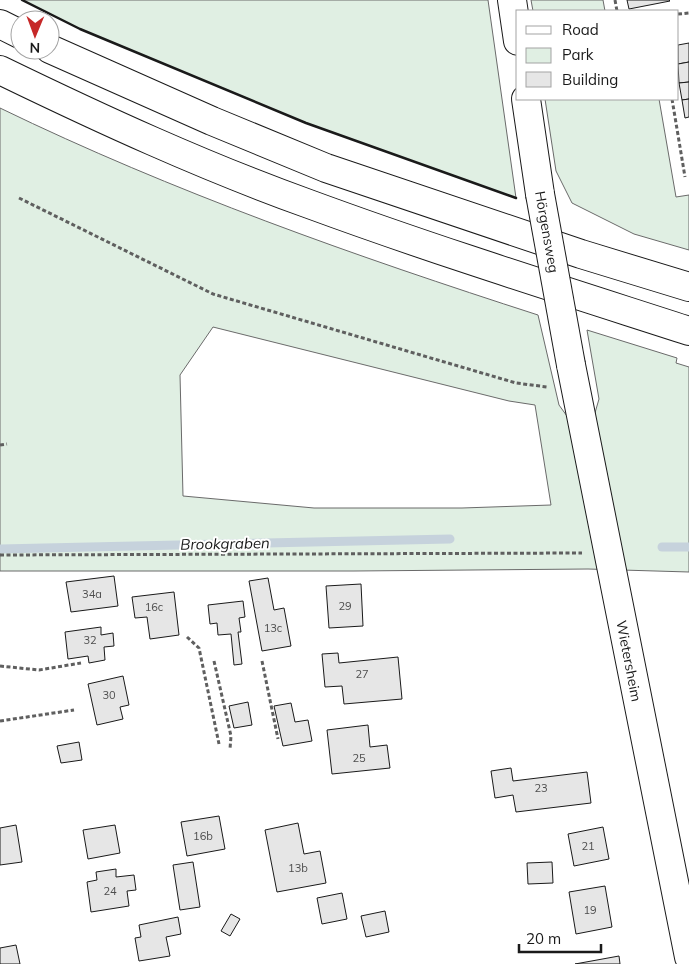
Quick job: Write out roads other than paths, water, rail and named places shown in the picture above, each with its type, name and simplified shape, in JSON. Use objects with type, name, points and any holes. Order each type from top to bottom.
[{"type":"main road","points":[[512,0],[516,27]]},
{"type":"main road","points":[[60,54],[203,118],[326,168],[582,254],[689,287]]},
{"type":"main road","points":[[0,70],[189,157],[308,204],[518,276],[689,331]]},
{"type":"main road","name":"Hörgensweg","points":[[526,100],[540,194],[573,378]]},
{"type":"main road","name":"Wietersheim","points":[[573,378],[688,942]]},
{"type":"waterway","name":"Brookgraben","points":[[0,549],[450,539]]},
{"type":"waterway","name":"Brookgraben","points":[[662,547],[689,547]]}]
